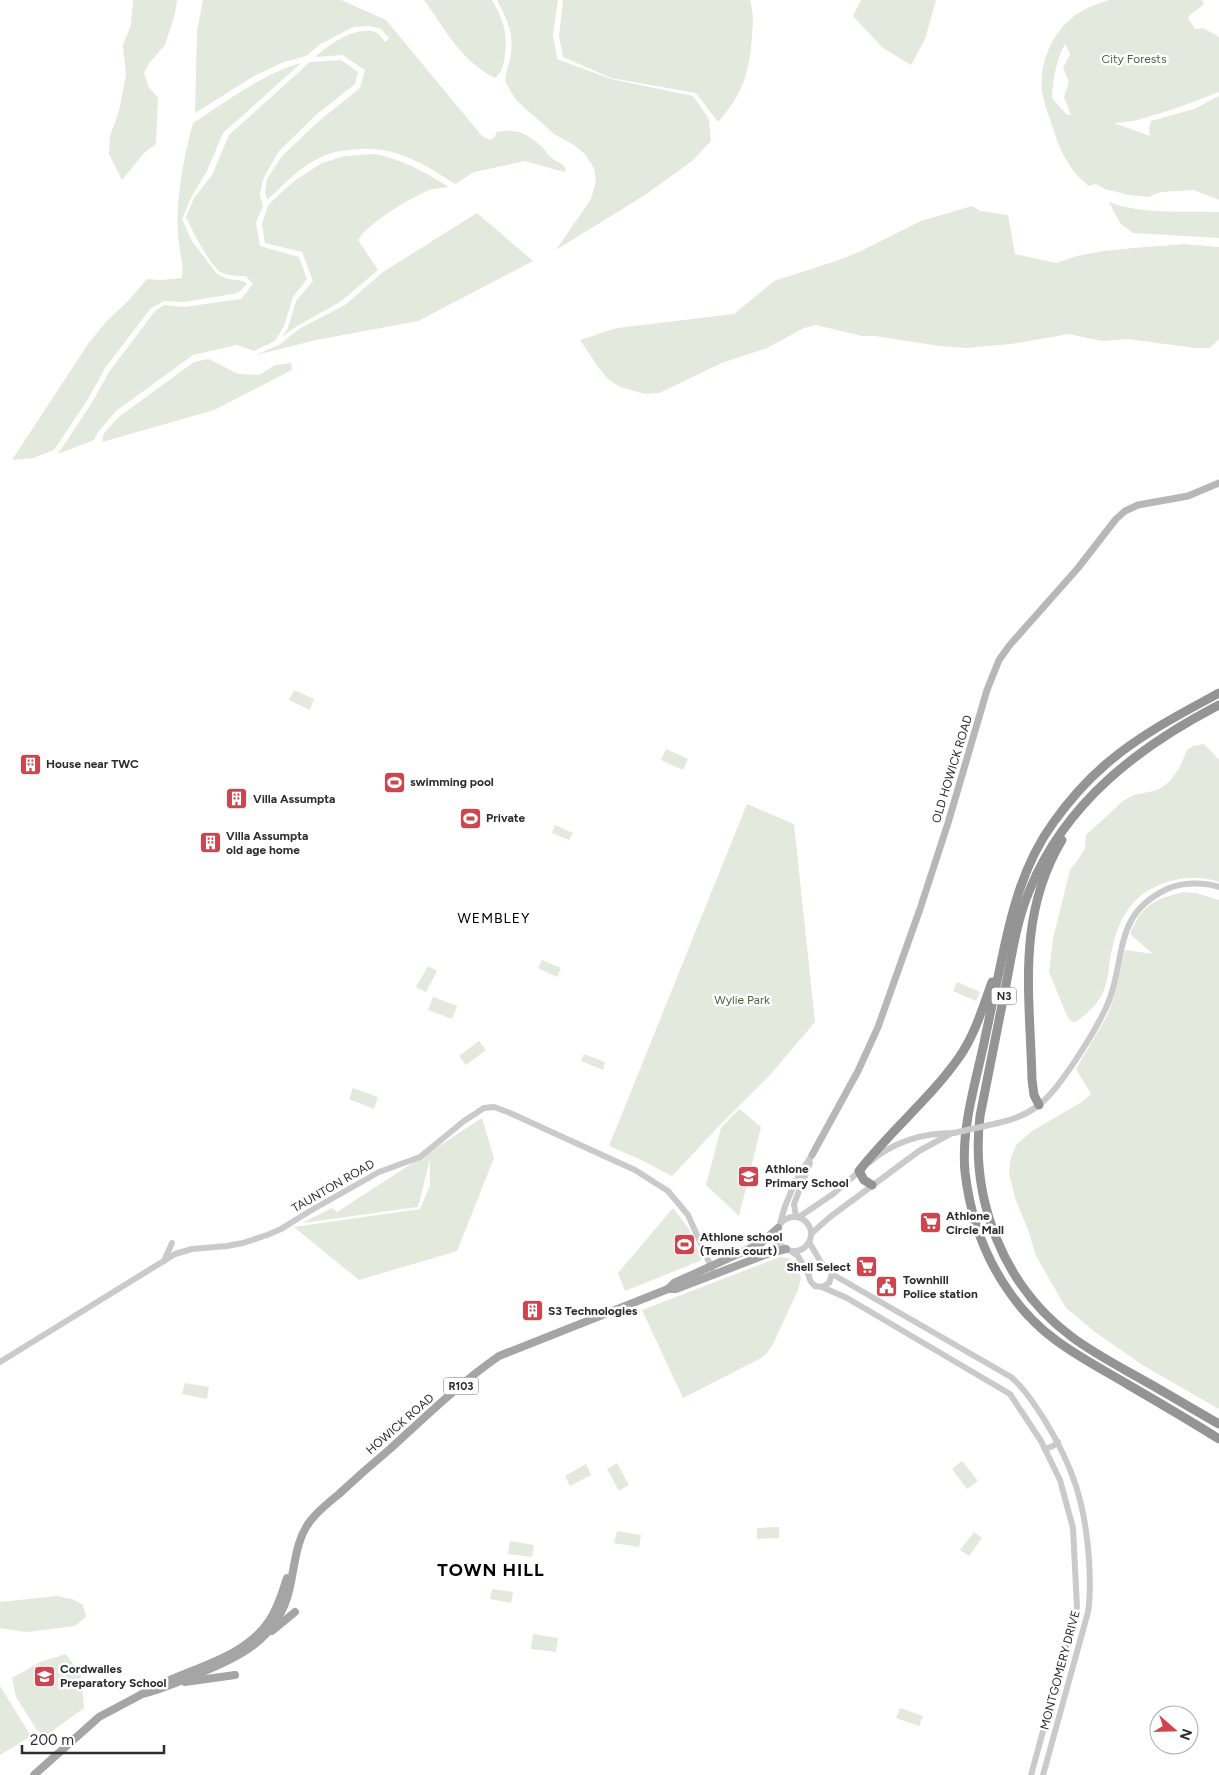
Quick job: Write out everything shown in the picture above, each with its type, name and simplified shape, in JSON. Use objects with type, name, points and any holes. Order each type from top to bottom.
[{"type":"highway","name":"N3","points":[[1219,692],[1125,749],[1104,765],[1068,803],[1045,835],[1030,863],[1020,888],[1010,923],[968,1116],[965,1149],[968,1196],[982,1241],[990,1261],[1025,1314],[1042,1330],[1076,1355],[1219,1438]]},
{"type":"highway","points":[[1039,1105],[1034,1095],[1032,1080],[1027,974],[1029,936],[1038,896],[1050,864],[1074,818],[1095,797],[1123,771],[1219,707]]},
{"type":"highway","name":"N3","points":[[1074,818],[1050,850],[1035,877],[1022,913],[1013,949],[980,1116],[978,1137],[981,1184],[985,1206],[996,1237],[1013,1271],[1039,1307],[1056,1324],[1086,1346],[1219,1424]]},
{"type":"highway","points":[[872,1185],[864,1180],[859,1172],[938,1083],[961,1054],[972,1034],[984,1004],[1010,923]]},
{"type":"main road","name":"OLD HOWICK ROAD","points":[[812,1155],[870,1048],[885,1009],[945,832],[987,690],[1002,654],[1078,568],[1121,514],[1138,505],[1182,498],[1219,483]]},
{"type":"main road","name":"HOWICK ROAD","points":[[142,1694],[174,1684],[228,1662],[248,1651],[273,1614],[293,1567],[305,1530],[318,1513],[488,1364],[499,1356],[518,1348],[668,1289],[676,1289],[713,1271],[760,1244],[779,1226]]},
{"type":"main road","name":"HOWICK ROAD","points":[[713,1271],[770,1253],[789,1250]]},
{"type":"main road","name":"HOWICK ROAD","points":[[34,1775],[99,1717],[161,1684],[263,1637],[274,1625],[283,1608],[289,1590],[293,1567]]},
{"type":"main road","points":[[263,1637],[296,1612]]},
{"type":"main road","points":[[174,1684],[235,1676]]},
{"type":"street","points":[[812,1233],[808,1223],[797,1217],[833,1194],[882,1152],[900,1142],[923,1136],[954,1133],[1022,1116],[1039,1105],[1046,1099],[1068,1069],[1099,1022],[1110,998],[1127,928],[1136,910],[1152,897],[1172,886],[1204,884],[1219,887]]},
{"type":"street","name":"TAUNTON ROAD","points":[[0,1362],[175,1254],[192,1249],[243,1243],[281,1229],[372,1175],[420,1157],[464,1121],[484,1108],[490,1107],[510,1113],[626,1166],[668,1191],[684,1208],[713,1271]]},
{"type":"street","points":[[779,1226],[777,1233],[780,1242],[798,1256],[811,1284],[822,1287],[829,1283],[832,1274],[829,1268],[822,1264],[809,1242],[812,1233],[830,1217],[919,1151],[954,1133]]},
{"type":"street","name":"OLD HOWICK ROAD","points":[[797,1217],[794,1204],[812,1155]]},
{"type":"street","name":"OLD HOWICK ROAD","points":[[779,1226],[794,1187],[812,1155]]},
{"type":"street","name":"R103","points":[[779,1226],[787,1218],[797,1217]]},
{"type":"street","name":"R103","points":[[789,1250],[801,1250],[809,1242]]},
{"type":"street","points":[[164,1261],[172,1243]]},
{"type":"street","points":[[808,1274],[812,1267],[822,1264]]},
{"type":"street","name":"MONTGOMERY DRIVE","points":[[832,1274],[1011,1377],[1026,1393],[1052,1432],[1076,1482],[1086,1529],[1090,1572],[1088,1612],[1043,1775]]},
{"type":"street","name":"MONTGOMERY DRIVE","points":[[822,1287],[847,1298],[1010,1394],[1041,1441],[1060,1480],[1071,1518],[1078,1597],[1076,1615],[1030,1775]]},
{"type":"street","points":[[870,1313],[878,1300]]},
{"type":"street","points":[[1041,1441],[1052,1432]]},
{"type":"street","points":[[1045,1449],[1058,1442]]},
{"type":"street","points":[[1057,1683],[1068,1685]]},
{"type":"street","points":[[1055,1690],[1065,1693]]},
{"type":"green space","points":[[133,0],[177,0],[175,14],[165,45],[150,62],[144,73],[148,86],[158,98],[156,144],[144,153],[122,180],[109,154],[110,136],[119,111],[126,75],[123,45],[131,25]]},
{"type":"green space","points":[[203,0],[341,0],[386,20],[482,136],[490,140],[494,138],[497,132],[511,131],[522,133],[538,143],[553,159],[566,169],[564,172],[525,161],[474,172],[455,184],[410,158],[386,151],[359,149],[330,153],[313,161],[292,176],[267,200],[265,192],[267,179],[282,156],[320,120],[360,88],[365,70],[342,55],[315,57],[327,47],[353,33],[370,31],[377,33],[385,42],[389,38],[381,29],[370,26],[353,27],[319,45],[306,56],[284,62],[254,76],[195,113],[197,31]]},
{"type":"green space","points":[[424,0],[492,0],[500,15],[506,36],[504,61],[501,71],[495,78],[483,71],[463,54]]},
{"type":"green space","points":[[497,0],[558,0],[553,34],[557,59],[611,79],[693,96],[709,119],[711,141],[692,161],[645,195],[556,250],[591,199],[596,181],[594,168],[585,154],[574,145],[554,134],[516,100],[505,81],[512,46],[506,19]]},
{"type":"green space","points":[[563,0],[750,0],[753,19],[751,51],[739,93],[718,122],[696,93],[611,78],[563,57],[559,36]]},
{"type":"green space","points":[[861,0],[936,0],[925,39],[911,65],[883,48],[853,16]]},
{"type":"green space","name":"City Forests","points":[[1109,0],[1202,0],[1204,4],[1188,18],[1195,29],[1203,28],[1219,37],[1219,92],[1174,109],[1134,121],[1114,123],[1150,136],[1149,128],[1151,121],[1194,109],[1219,96],[1219,200],[1194,190],[1160,192],[1149,197],[1129,195],[1105,189],[1096,184],[1089,186],[1076,174],[1066,160],[1043,96],[1042,80],[1045,58],[1055,38],[1068,21],[1085,9]],"holes":[[[1065,44],[1070,54],[1063,68],[1069,82],[1064,97],[1071,115],[1066,114],[1052,98],[1055,70]]]},
{"type":"green space","points":[[341,60],[358,72],[355,84],[316,115],[279,151],[263,179],[260,195],[263,206],[256,223],[260,246],[299,257],[307,279],[293,297],[284,326],[275,341],[254,351],[237,345],[193,355],[116,411],[98,432],[94,440],[58,454],[93,401],[109,372],[155,311],[164,305],[184,307],[241,299],[253,284],[246,276],[222,273],[214,266],[196,238],[186,217],[194,198],[212,175],[229,135],[310,62]]},
{"type":"green space","points":[[301,63],[223,133],[207,171],[192,196],[182,219],[192,241],[217,274],[228,279],[243,281],[247,284],[238,293],[184,302],[164,301],[151,308],[105,368],[88,399],[54,450],[33,458],[12,460],[88,344],[106,322],[147,279],[182,278],[178,235],[178,207],[183,165],[193,123],[259,81]]},
{"type":"green space","points":[[374,154],[404,163],[449,187],[431,189],[421,194],[390,212],[363,233],[358,240],[378,270],[340,302],[297,326],[282,337],[288,328],[296,301],[313,281],[302,252],[265,243],[262,224],[268,205],[294,181],[322,163],[345,156]]},
{"type":"green space","points":[[1109,202],[1149,211],[1219,212],[1219,238],[1133,233],[1120,223]]},
{"type":"green space","points":[[972,206],[980,211],[1008,215],[1015,254],[1056,263],[1077,256],[1103,251],[1184,244],[1219,247],[1219,339],[1210,348],[1195,348],[1128,339],[1102,341],[1069,334],[1011,344],[967,348],[862,336],[816,325],[804,328],[765,349],[724,362],[659,393],[645,394],[620,387],[608,379],[580,340],[617,328],[734,314],[774,281],[859,252],[921,221]]},
{"type":"green space","points":[[477,213],[533,261],[418,321],[316,340],[256,355],[279,345],[299,329],[345,305],[383,272]]},
{"type":"green space","points":[[209,359],[238,374],[259,375],[275,365],[291,363],[292,370],[214,410],[102,442],[104,433],[120,416],[194,362]]},
{"type":"green space","points":[[294,690],[314,699],[310,710],[289,700]]},
{"type":"green space","points":[[1204,744],[1219,760],[1219,882],[1199,878],[1173,880],[1155,886],[1137,899],[1119,926],[1112,949],[1106,982],[1100,998],[1094,1007],[1081,1019],[1076,1022],[1071,1021],[1067,1016],[1049,972],[1053,939],[1070,870],[1085,848],[1086,835],[1123,801],[1134,795],[1158,790],[1169,782],[1179,769],[1187,750],[1193,746]]},
{"type":"green space","points":[[666,749],[688,759],[683,770],[661,760]]},
{"type":"green space","name":"Wylie Park","points":[[747,804],[794,824],[815,1022],[770,1075],[672,1176],[609,1146]]},
{"type":"green space","points":[[555,825],[573,833],[569,840],[552,833]]},
{"type":"green space","points":[[1183,892],[1196,893],[1219,900],[1219,1409],[1144,1366],[1095,1332],[1066,1308],[1036,1256],[1029,1232],[1015,1198],[1009,1173],[1011,1157],[1017,1144],[1032,1131],[1080,1103],[1091,1094],[1076,1069],[1107,1016],[1113,1000],[1125,950],[1153,954],[1130,934],[1134,924],[1144,910],[1156,901]]},
{"type":"green space","points":[[542,960],[561,968],[557,977],[538,968]]},
{"type":"green space","points":[[428,966],[437,971],[426,992],[416,987]]},
{"type":"green space","points":[[957,982],[980,992],[976,1001],[953,991]]},
{"type":"green space","points":[[433,997],[457,1006],[452,1019],[428,1010]]},
{"type":"green space","points":[[479,1041],[486,1050],[466,1065],[459,1056]]},
{"type":"green space","points":[[584,1054],[605,1062],[603,1070],[581,1061]]},
{"type":"green space","points":[[353,1088],[378,1097],[374,1109],[349,1099]]},
{"type":"green space","points":[[739,1109],[761,1127],[739,1216],[706,1185],[721,1128]]},
{"type":"green space","points":[[482,1118],[494,1158],[457,1251],[359,1280],[294,1227],[420,1209],[430,1186],[430,1159],[418,1207],[302,1223],[332,1208],[337,1212]]},
{"type":"green space","points":[[673,1208],[689,1229],[702,1260],[625,1291],[618,1273]]},
{"type":"green space","points":[[780,1257],[789,1258],[794,1263],[801,1278],[798,1290],[767,1353],[761,1358],[683,1398],[642,1310]]},
{"type":"green space","points":[[185,1383],[209,1387],[207,1399],[182,1394]]},
{"type":"green space","points":[[962,1461],[978,1481],[967,1489],[952,1469]]},
{"type":"green space","points":[[617,1463],[629,1485],[619,1491],[607,1469]]},
{"type":"green space","points":[[586,1464],[591,1475],[570,1486],[565,1476]]},
{"type":"green space","points":[[779,1527],[779,1538],[757,1539],[757,1528]]},
{"type":"green space","points":[[617,1531],[641,1535],[639,1547],[614,1543]]},
{"type":"green space","points":[[974,1532],[982,1538],[969,1556],[960,1550]]},
{"type":"green space","points":[[510,1541],[534,1545],[532,1557],[508,1554]]},
{"type":"green space","points":[[492,1589],[513,1592],[511,1603],[490,1599]]},
{"type":"green space","points":[[57,1596],[72,1599],[83,1605],[86,1617],[75,1626],[26,1632],[0,1628],[0,1602]]},
{"type":"green space","points":[[533,1634],[558,1638],[556,1652],[531,1649]]},
{"type":"green space","points":[[66,1654],[76,1668],[80,1666],[84,1708],[45,1736],[37,1730],[16,1697],[12,1678],[40,1662]]},
{"type":"green space","points":[[0,1686],[31,1736],[0,1755]]},
{"type":"green space","points":[[900,1708],[923,1716],[919,1726],[896,1718]]},
{"type":"place","name":"House near TWC","points":[[30,764]]},
{"type":"place","name":"swimming pool","points":[[394,782]]},
{"type":"place","name":"Villa Assumpta","points":[[237,799]]},
{"type":"place","name":"Private","points":[[470,818]]},
{"type":"place","name":"Villa Assumpta old age home","points":[[210,843]]},
{"type":"place","name":"Athlone Primary School","points":[[749,1176]]},
{"type":"place","name":"Athlone Circle Mall","points":[[930,1223]]},
{"type":"place","name":"Athlone school (Tennis court)","points":[[684,1244]]},
{"type":"place","name":"Shell Select","points":[[867,1267]]},
{"type":"place","name":"Townhill Police station","points":[[887,1287]]},
{"type":"place","name":"S3 Technologies","points":[[532,1311]]},
{"type":"place","name":"Cordwalles Preparatory School","points":[[44,1676]]},
{"type":"district","name":"WEMBLEY","points":[[494,918]]},
{"type":"district","name":"TOWN HILL","points":[[491,1570]]}]
